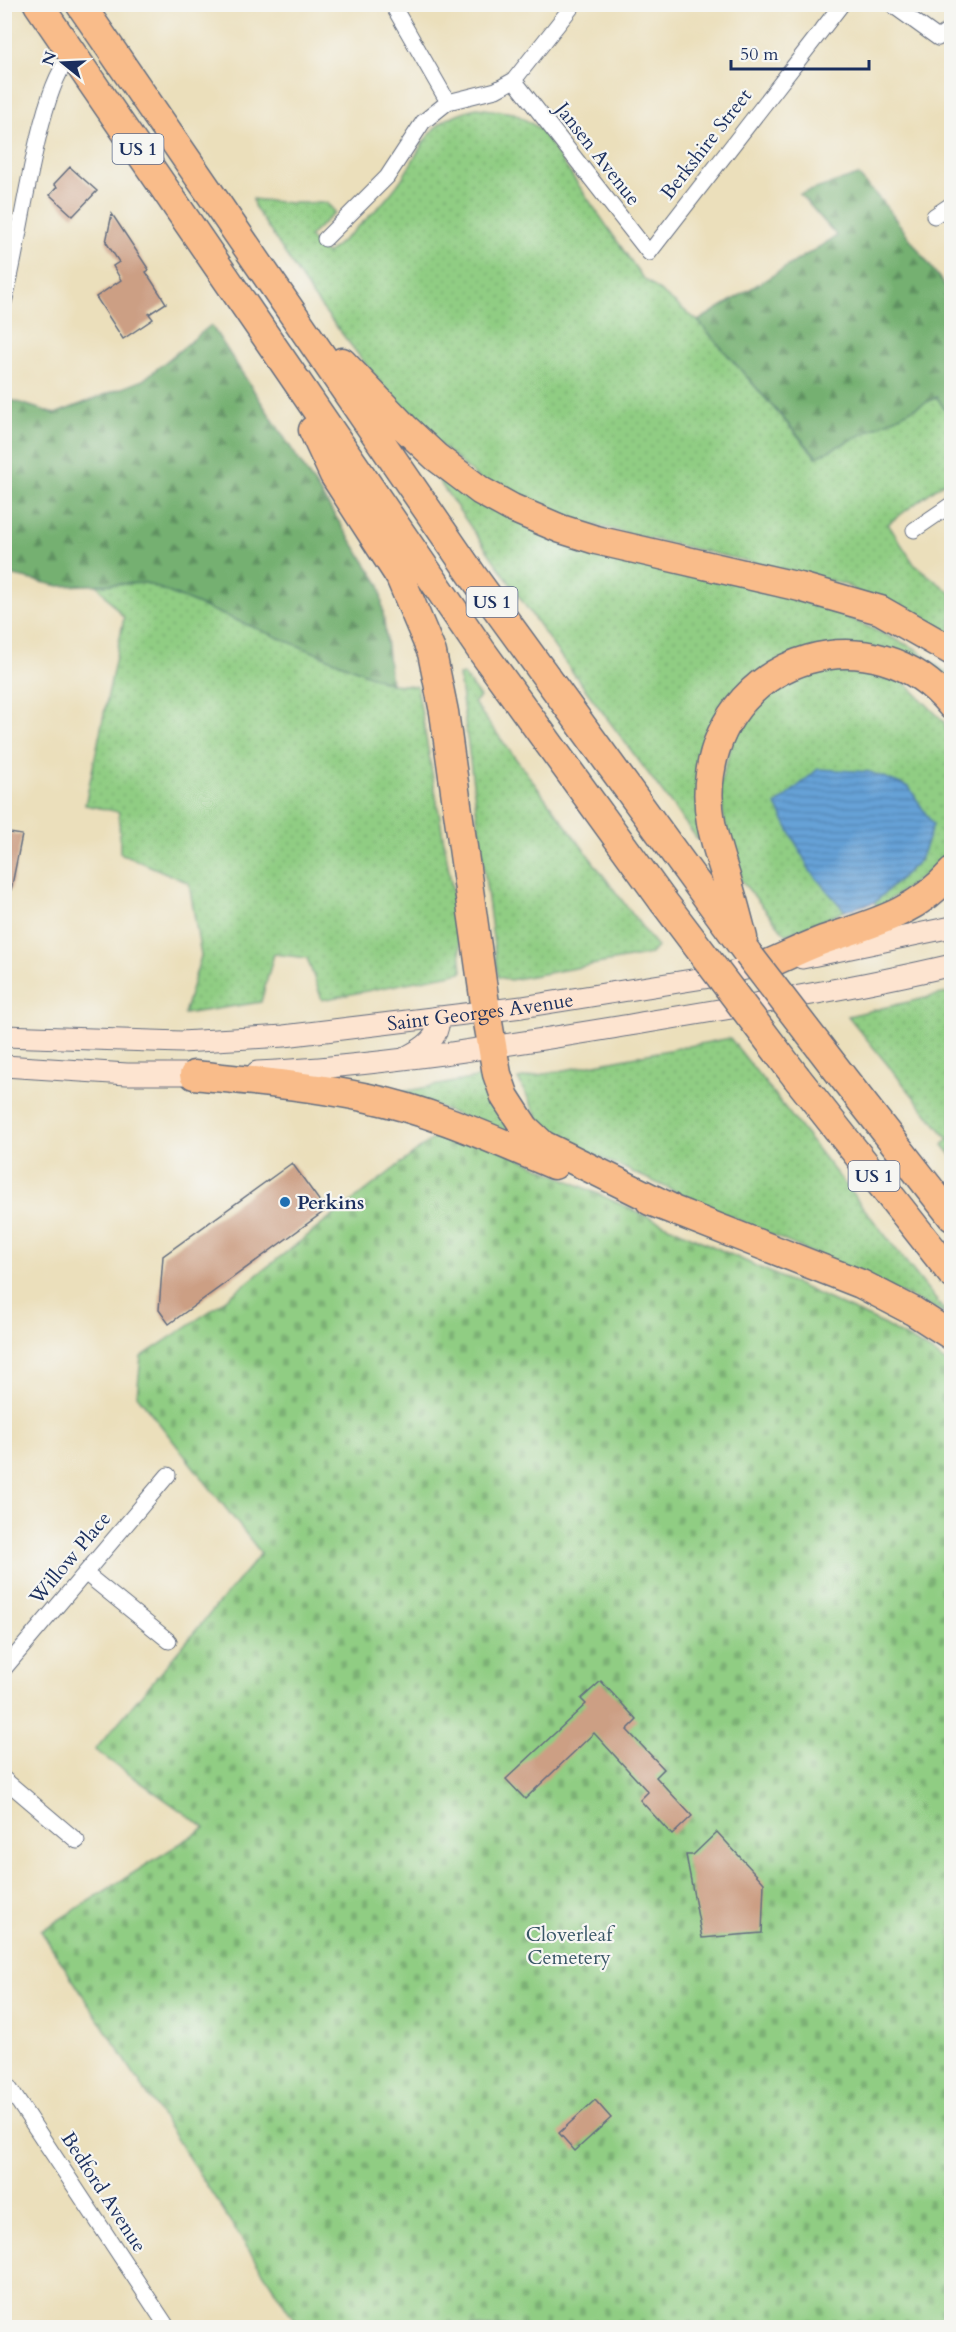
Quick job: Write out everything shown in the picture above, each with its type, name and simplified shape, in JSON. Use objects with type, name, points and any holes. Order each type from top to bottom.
[{"type":"highway","name":"US 1","points":[[38,4],[494,668],[663,902],[951,1274]]},
{"type":"highway","name":"US 1","points":[[80,4],[473,576],[703,893],[758,959],[841,1075],[951,1217]]},
{"type":"highway","points":[[288,306],[418,441],[496,500],[528,516],[587,537],[800,587],[880,610],[951,651]]},
{"type":"highway","points":[[284,364],[334,475],[400,577],[432,653],[444,712],[486,1011],[505,1097],[534,1138],[569,1160],[669,1207],[869,1288],[913,1311],[951,1336]]},
{"type":"highway","points":[[843,601],[924,647],[951,666]]},
{"type":"highway","points":[[951,706],[937,689],[907,668],[869,656],[842,654],[814,657],[767,678],[738,706],[723,731],[711,766],[708,789],[711,831],[758,959],[870,926],[904,911],[930,893],[951,872]]},
{"type":"highway","points":[[194,1075],[327,1091],[386,1102],[457,1126],[604,1187],[669,1207]]},
{"type":"main road","name":"Saint Georges Avenue","points":[[4,1036],[210,1041],[284,1036],[486,1011],[704,978],[758,959],[951,927]]},
{"type":"main road","name":"Saint Georges Avenue","points":[[4,1066],[116,1074],[194,1075],[288,1070],[403,1059],[724,1009],[951,965]]},
{"type":"main road","points":[[403,1059],[430,1041],[438,1030],[438,1017]]},
{"type":"street","points":[[392,4],[448,102]]},
{"type":"street","points":[[325,239],[387,177],[417,128],[448,102],[496,90],[514,80],[574,4]]},
{"type":"street","name":"Berkshire Street","points":[[649,253],[842,4]]},
{"type":"street","points":[[896,4],[895,7],[938,38],[951,28]]},
{"type":"street","points":[[4,302],[48,98],[62,65],[73,54]]},
{"type":"street","name":"Jansen Avenue","points":[[514,80],[649,253]]},
{"type":"street","points":[[934,216],[951,204]]},
{"type":"street","points":[[914,530],[951,504]]},
{"type":"street","name":"Willow Place","points":[[4,1669],[168,1475]]},
{"type":"street","points":[[85,1573],[169,1641]]},
{"type":"street","points":[[4,1779],[77,1841]]},
{"type":"street","name":"Bedford Avenue","points":[[4,2080],[168,2328]]},
{"type":"green space","points":[[477,108],[514,113],[539,128],[642,277],[698,321],[816,457],[937,397],[951,420],[951,477],[888,524],[914,564],[951,593],[951,643],[844,584],[563,518],[480,480],[402,411],[312,295],[254,206],[253,199],[290,203],[327,203],[335,212],[309,237],[327,254],[384,201],[402,179],[424,141],[443,121]]},
{"type":"green space","points":[[858,175],[885,205],[951,294],[951,420],[937,397],[817,457],[698,321],[837,236],[800,194]]},
{"type":"green space","points":[[211,325],[380,585],[391,684],[146,583],[59,586],[5,574],[5,398],[55,414],[143,380]]},
{"type":"green space","points":[[427,464],[491,509],[836,612],[916,649],[951,676],[951,692],[882,648],[744,684],[702,837],[698,840],[559,654]]},
{"type":"green space","points":[[146,583],[391,684],[417,686],[457,917],[462,972],[322,1000],[307,958],[274,954],[261,1002],[184,1014],[201,956],[189,883],[120,853],[119,812],[85,805],[124,618],[97,585]]},
{"type":"green space","points":[[824,668],[904,682],[944,722],[951,746],[952,836],[946,859],[877,909],[875,902],[920,860],[811,872],[845,911],[786,935],[736,874],[732,865],[719,788],[736,730],[779,684]]},
{"type":"green space","points":[[463,674],[480,697],[474,703],[657,947],[651,954],[510,980],[498,977],[459,675]]},
{"type":"green space","points":[[952,992],[951,1155],[943,1145],[948,1139],[848,1016]]},
{"type":"green space","points":[[730,1038],[947,1314],[555,1137],[541,1123],[518,1079]]},
{"type":"green space","points":[[481,1077],[512,1137],[401,1092]]},
{"type":"green space","name":"Cloverleaf Cemetery","points":[[449,1126],[879,1322],[931,1351],[951,1367],[951,2327],[299,2327],[41,1931],[205,1828],[95,1750],[261,1553],[137,1395],[141,1357],[213,1309]]},
{"type":"water","points":[[818,769],[870,772],[909,787],[933,825],[920,860],[875,902],[845,911],[811,872],[776,805]]},
{"type":"building","points":[[70,167],[97,191],[73,216],[50,195],[57,187],[54,184]]},
{"type":"building","points":[[112,214],[149,270],[146,272],[166,303],[149,314],[153,319],[123,339],[96,297],[121,280],[113,266],[119,262],[106,242]]},
{"type":"building","points":[[4,832],[22,835],[11,890],[4,889]]},
{"type":"building","points":[[292,1163],[326,1210],[169,1324],[159,1310],[163,1256]]},
{"type":"building","points":[[601,1681],[637,1720],[627,1730],[664,1769],[656,1777],[692,1816],[672,1835],[640,1800],[648,1792],[594,1733],[525,1799],[506,1779],[586,1704],[581,1699]]},
{"type":"building","points":[[717,1832],[764,1883],[762,1933],[702,1938],[686,1855],[693,1855]]},
{"type":"building","points":[[595,2100],[611,2118],[575,2151],[559,2133]]},
{"type":"place","name":"Perkins","points":[[285,1202]]}]
